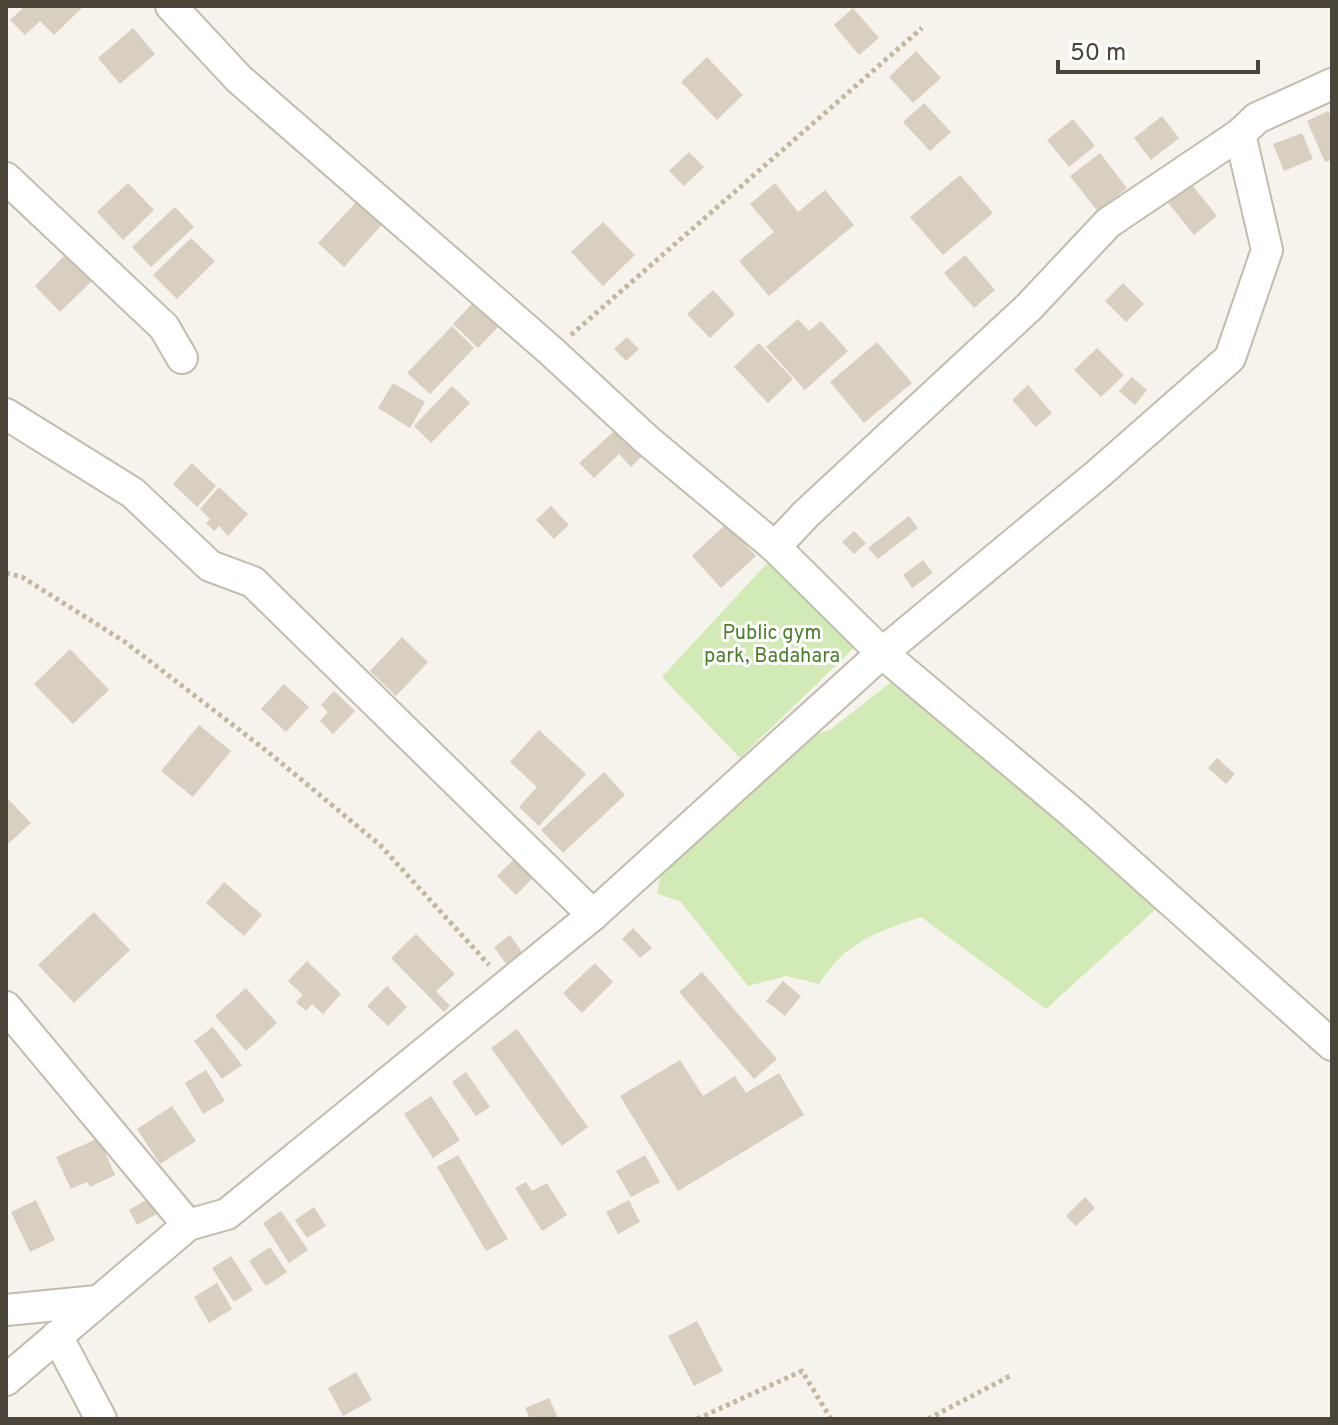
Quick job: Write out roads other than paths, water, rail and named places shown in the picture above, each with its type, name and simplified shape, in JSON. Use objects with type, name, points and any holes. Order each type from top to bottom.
[{"type":"street","points":[[171,6],[239,79],[551,351],[647,440],[775,547],[882,653],[1075,815],[1332,1045]]},
{"type":"street","points":[[775,547],[806,514],[1029,307],[1108,223],[1240,134],[1257,118],[1332,84]]},
{"type":"street","points":[[6,1380],[188,1225],[227,1214],[508,987],[593,915],[882,653],[1098,474],[1230,358],[1267,250],[1240,134]]},
{"type":"street","points":[[6,178],[164,327],[182,358]]},
{"type":"street","points":[[6,414],[133,493],[210,566],[253,582],[593,915]]},
{"type":"street","points":[[6,1007],[188,1225]]},
{"type":"street","points":[[6,1310],[97,1301]]},
{"type":"street","points":[[57,1336],[101,1419]]},
{"type":"park label","name":"Public gym park, Badahara","points":[[772,646]]}]
